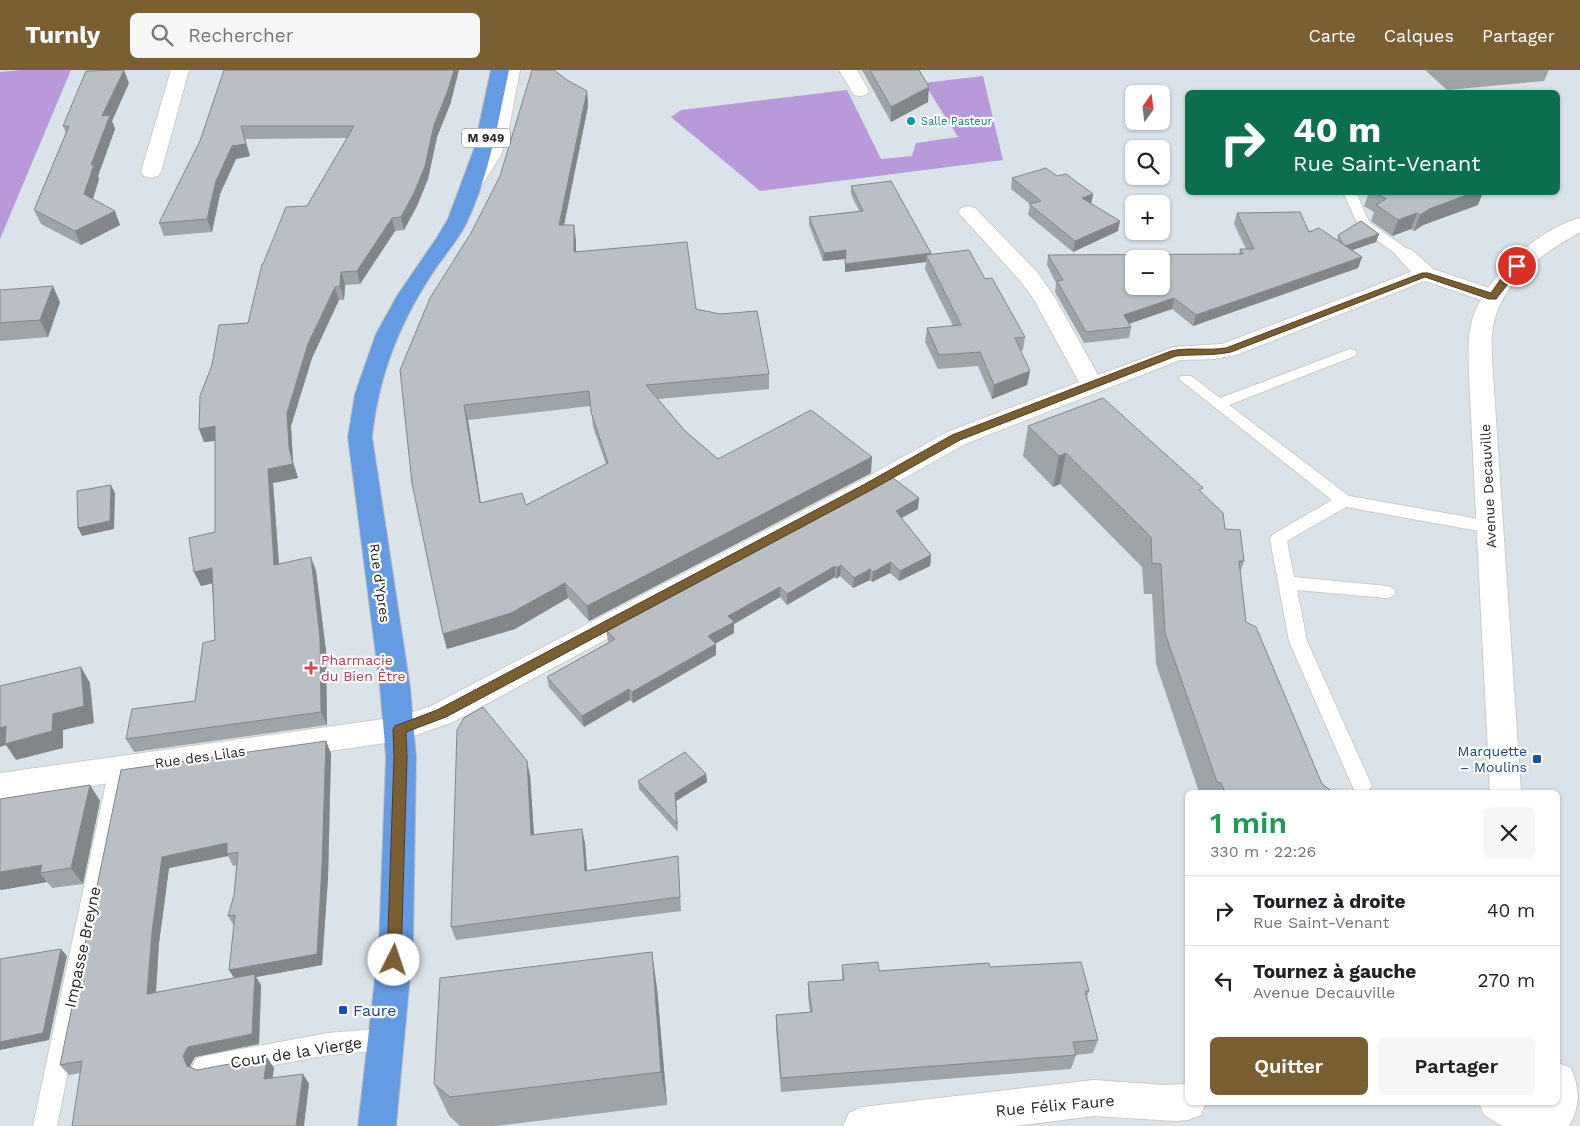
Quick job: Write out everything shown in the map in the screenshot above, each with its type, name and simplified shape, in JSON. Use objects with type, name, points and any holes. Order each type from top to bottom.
[{"type":"main road","name":"Rue d'Ypres","points":[[377,1126],[396,944],[401,757],[400,729],[360,438],[362,411],[371,371],[386,334],[420,276],[454,228],[464,204],[484,148],[500,70]]},
{"type":"street","points":[[151,172],[180,70]]},
{"type":"street","points":[[848,70],[860,91]]},
{"type":"street","points":[[968,212],[1030,278],[1044,298],[1092,384]]},
{"type":"street","name":"Avenue Decauville","points":[[1505,790],[1480,348],[1483,322],[1492,297],[1508,275],[1541,247],[1580,224]]},
{"type":"street","points":[[1405,254],[1425,274],[1492,297]]},
{"type":"street","name":"Rue des Lilas","points":[[0,786],[400,729],[442,714],[869,487],[956,438],[1092,384],[1182,351],[1210,353],[1228,350],[1425,274]]},
{"type":"street","points":[[1560,1104],[1566,1085]]},
{"type":"street","name":"Rue Félix Faure","points":[[862,1126],[1094,1098],[1118,1098],[1155,1103],[1185,1102]]},
{"type":"street","points":[[1495,1105],[1495,1126]]},
{"type":"street","points":[[1499,1105],[1520,1117],[1539,1123],[1557,1111],[1560,1105]]},
{"type":"lane","points":[[464,204],[495,155],[514,70]]},
{"type":"lane","points":[[1350,195],[1364,224],[1405,254]]},
{"type":"lane","points":[[1218,404],[1350,353]]},
{"type":"lane","points":[[1186,379],[1344,500],[1490,527]]},
{"type":"lane","points":[[1344,500],[1278,539],[1298,641],[1362,786]]},
{"type":"lane","points":[[1287,583],[1387,592]]},
{"type":"lane","name":"Impasse Breyne","points":[[45,1126],[119,769]]},
{"type":"lane","name":"Cour de la Vierge","points":[[204,1067],[328,1044],[387,1039]]},
{"type":"shaded area","points":[[71,70],[0,239],[0,72]]},
{"type":"shaded area","points":[[983,76],[1003,160],[760,191],[671,117],[681,110],[847,90],[881,159],[912,156],[916,143],[958,137],[924,83]]},
{"type":"building","points":[[124,70],[102,116],[110,115],[91,165],[94,165],[84,194],[115,211],[75,231],[34,210],[69,126],[63,126],[86,71]]},
{"type":"building","points":[[224,70],[454,70],[434,125],[425,166],[414,193],[401,217],[392,218],[357,271],[341,272],[340,286],[335,287],[308,344],[287,413],[289,448],[293,464],[268,469],[274,565],[311,557],[320,638],[321,712],[126,739],[132,709],[195,701],[203,643],[215,640],[212,568],[194,572],[189,538],[215,532],[215,426],[199,429],[200,396],[212,365],[219,325],[248,323],[262,264],[286,207],[307,206],[354,126],[241,126],[246,144],[232,146],[216,181],[207,219],[159,223],[200,141]]},
{"type":"building","points":[[532,70],[554,70],[587,91],[559,225],[574,225],[574,252],[687,242],[696,309],[720,314],[757,311],[769,374],[646,385],[685,431],[718,459],[811,410],[872,457],[587,606],[565,583],[511,613],[443,634],[412,483],[400,370],[430,298],[471,233],[500,176]],"holes":[[[589,391],[591,412],[608,463],[526,505],[522,493],[480,503],[464,405]]]},
{"type":"building","points":[[870,70],[919,70],[929,87],[891,107]]},
{"type":"building","points":[[1046,168],[1057,176],[1066,174],[1093,194],[1082,198],[1120,221],[1075,241],[1029,204],[1041,201],[1012,178]]},
{"type":"building","points":[[891,181],[931,253],[845,264],[846,250],[824,253],[809,217],[863,211],[851,186]]},
{"type":"building","points":[[1379,195],[1467,195],[1429,209],[1420,215],[1417,213],[1398,220],[1376,205],[1386,199]]},
{"type":"building","points":[[1300,212],[1309,232],[1319,228],[1362,257],[1196,315],[1174,298],[1124,315],[1131,327],[1086,332],[1057,281],[1063,280],[1048,255],[1125,255],[1125,295],[1170,295],[1170,254],[1243,254],[1240,249],[1254,249],[1237,213]]},
{"type":"building","points":[[1361,221],[1379,234],[1345,246],[1338,235]]},
{"type":"building","points":[[969,250],[985,279],[992,278],[1025,337],[1015,338],[1030,371],[994,385],[980,352],[939,355],[927,328],[961,325],[926,255]]},
{"type":"building","points":[[53,286],[40,320],[0,323],[0,290]]},
{"type":"building","points":[[1103,398],[1203,488],[1199,490],[1223,513],[1225,529],[1240,530],[1244,561],[1239,561],[1246,622],[1256,627],[1322,784],[1330,790],[1224,790],[1221,783],[1217,782],[1165,633],[1161,564],[1152,563],[1151,537],[1066,453],[1059,456],[1028,426]]},
{"type":"building","points":[[892,477],[919,498],[896,511],[931,555],[900,571],[891,562],[873,572],[870,569],[854,578],[841,565],[837,568],[835,566],[787,594],[780,587],[728,616],[734,622],[708,636],[716,644],[632,692],[629,689],[582,716],[547,677],[615,639],[606,630]]},
{"type":"building","points":[[111,485],[110,521],[78,528],[77,491]]},
{"type":"building","points":[[81,667],[84,706],[53,714],[52,731],[5,744],[6,726],[0,728],[0,686]]},
{"type":"building","points":[[483,707],[527,761],[531,835],[582,829],[585,871],[678,856],[680,897],[451,927],[457,730],[464,718]]},
{"type":"building","points":[[326,741],[317,954],[229,970],[235,915],[228,916],[234,895],[238,852],[227,854],[227,843],[162,857],[152,932],[147,994],[255,974],[252,1034],[188,1047],[183,1056],[187,1066],[197,1070],[267,1057],[264,1079],[303,1074],[296,1126],[72,1126],[82,1061],[60,1065],[121,770]]},
{"type":"building","points":[[685,752],[706,774],[675,793],[677,824],[638,781]]},
{"type":"building","points":[[90,785],[71,868],[40,873],[42,865],[0,872],[0,799]]},
{"type":"building","points":[[61,949],[43,1033],[0,1042],[0,959]]},
{"type":"building","points":[[652,952],[661,1072],[450,1097],[434,1084],[440,978]]},
{"type":"building","points":[[878,962],[879,971],[989,963],[990,967],[1081,962],[1089,991],[1085,991],[1098,1040],[1073,1042],[1076,1055],[781,1078],[776,1015],[812,1012],[808,982],[844,980],[842,965]]},
{"type":"place","name":"Salle Pasteur","points":[[911,121]]},
{"type":"place","name":"Pharmacie du Bien Être","points":[[311,668]]},
{"type":"place","name":"Marquette – Moulins","points":[[1537,759]]},
{"type":"place","name":"Faure","points":[[343,1010]]},
{"type":"route","points":[[394,960],[401,757],[400,729],[442,714],[869,487],[956,438],[1182,351],[1219,353],[1425,274],[1492,297],[1517,266]]}]
